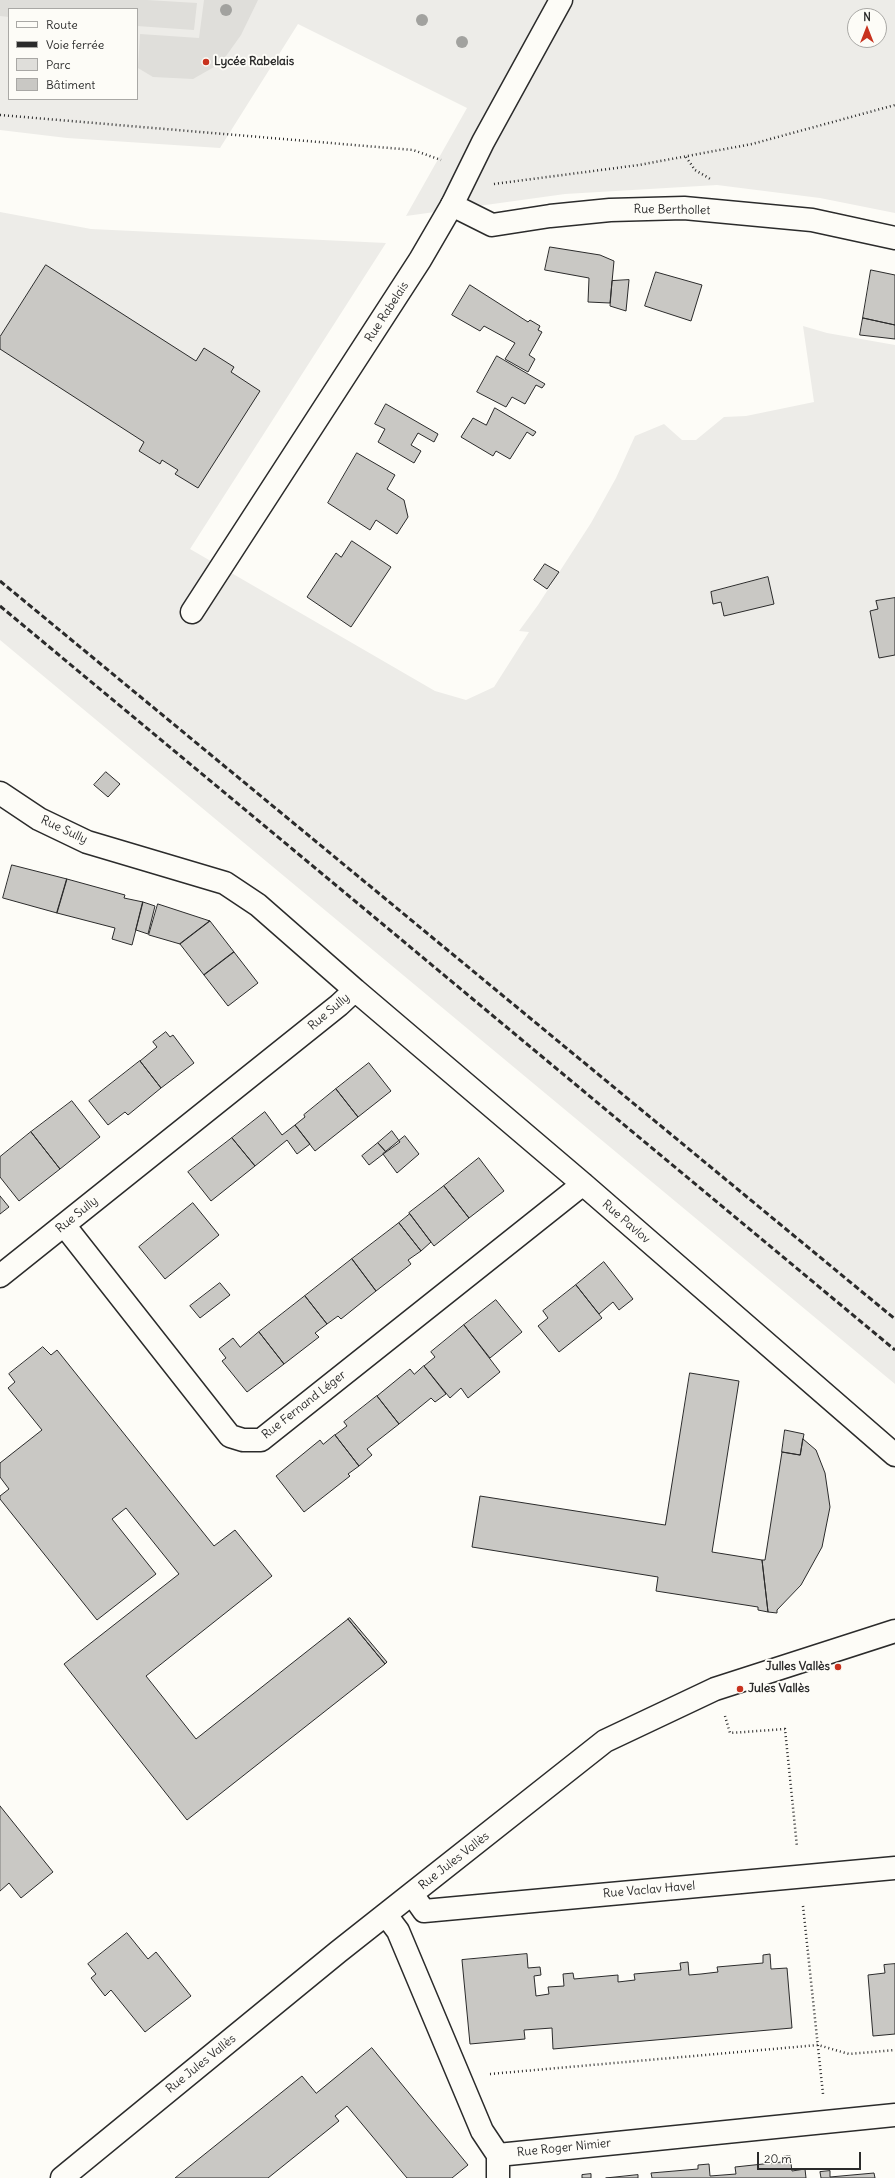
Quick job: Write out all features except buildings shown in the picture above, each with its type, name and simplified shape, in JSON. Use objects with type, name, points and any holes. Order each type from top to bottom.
[{"type":"street","name":"Rue Rabelais","points":[[192,612],[420,260],[452,205],[469,169],[561,0]]},
{"type":"street","name":"Rue Berthollet","points":[[452,205],[492,225],[610,210],[684,208],[812,220],[895,238]]},
{"type":"street","name":"Rue Sully","points":[[0,793],[39,819],[87,842],[225,883],[258,905],[355,990],[339,1005],[0,1276]]},
{"type":"street","name":"Rue Pavlov","points":[[355,990],[583,1184],[895,1455]]},
{"type":"street","name":"Rue Fernand Léger","points":[[64,1225],[230,1436],[243,1440],[261,1440],[583,1184]]},
{"type":"street","name":"Rue Jules Vallès","points":[[62,2178],[412,1894],[605,1741],[716,1689],[895,1631]]},
{"type":"street","name":"Rue Vaclav Havel","points":[[412,1894],[424,1911],[895,1868]]},
{"type":"street","points":[[386,1915],[398,1931],[482,2131],[498,2155],[498,2178]]},
{"type":"street","name":"Rue Roger Nimier","points":[[498,2155],[895,2115]]},
{"type":"path","points":[[0,115],[413,150],[469,169],[496,186],[640,165],[752,144],[895,105]]},
{"type":"path","points":[[459,2076],[818,2045],[849,2054],[895,2050]]},
{"type":"shaded area","points":[[0,0],[895,0],[895,213],[820,198],[717,185],[565,194],[406,216],[467,108],[298,24],[220,148],[67,138],[0,130]]},
{"type":"shaded area","points":[[0,212],[91,229],[386,243],[190,549],[435,691],[466,700],[494,687],[529,632],[519,631],[538,605],[591,523],[616,478],[635,436],[664,424],[682,440],[696,440],[724,417],[746,416],[814,402],[803,326],[827,333],[895,345],[895,1384],[0,640]]},
{"type":"green space","points":[[0,0],[147,0],[197,3],[194,30],[138,26],[138,8],[8,8],[8,17],[0,16]]},
{"type":"green space","points":[[204,0],[258,0],[241,35],[221,63],[193,79],[153,77],[138,68],[140,34],[199,38]]},
{"type":"railway","points":[[0,581],[895,1319]]},
{"type":"railway","points":[[0,606],[895,1350]]},
{"type":"place","name":"Lycée Rabelais","points":[[206,62]]},
{"type":"place","name":"Julles Vallès","points":[[838,1667]]},
{"type":"place","name":"Jules Vallès","points":[[740,1689]]}]
